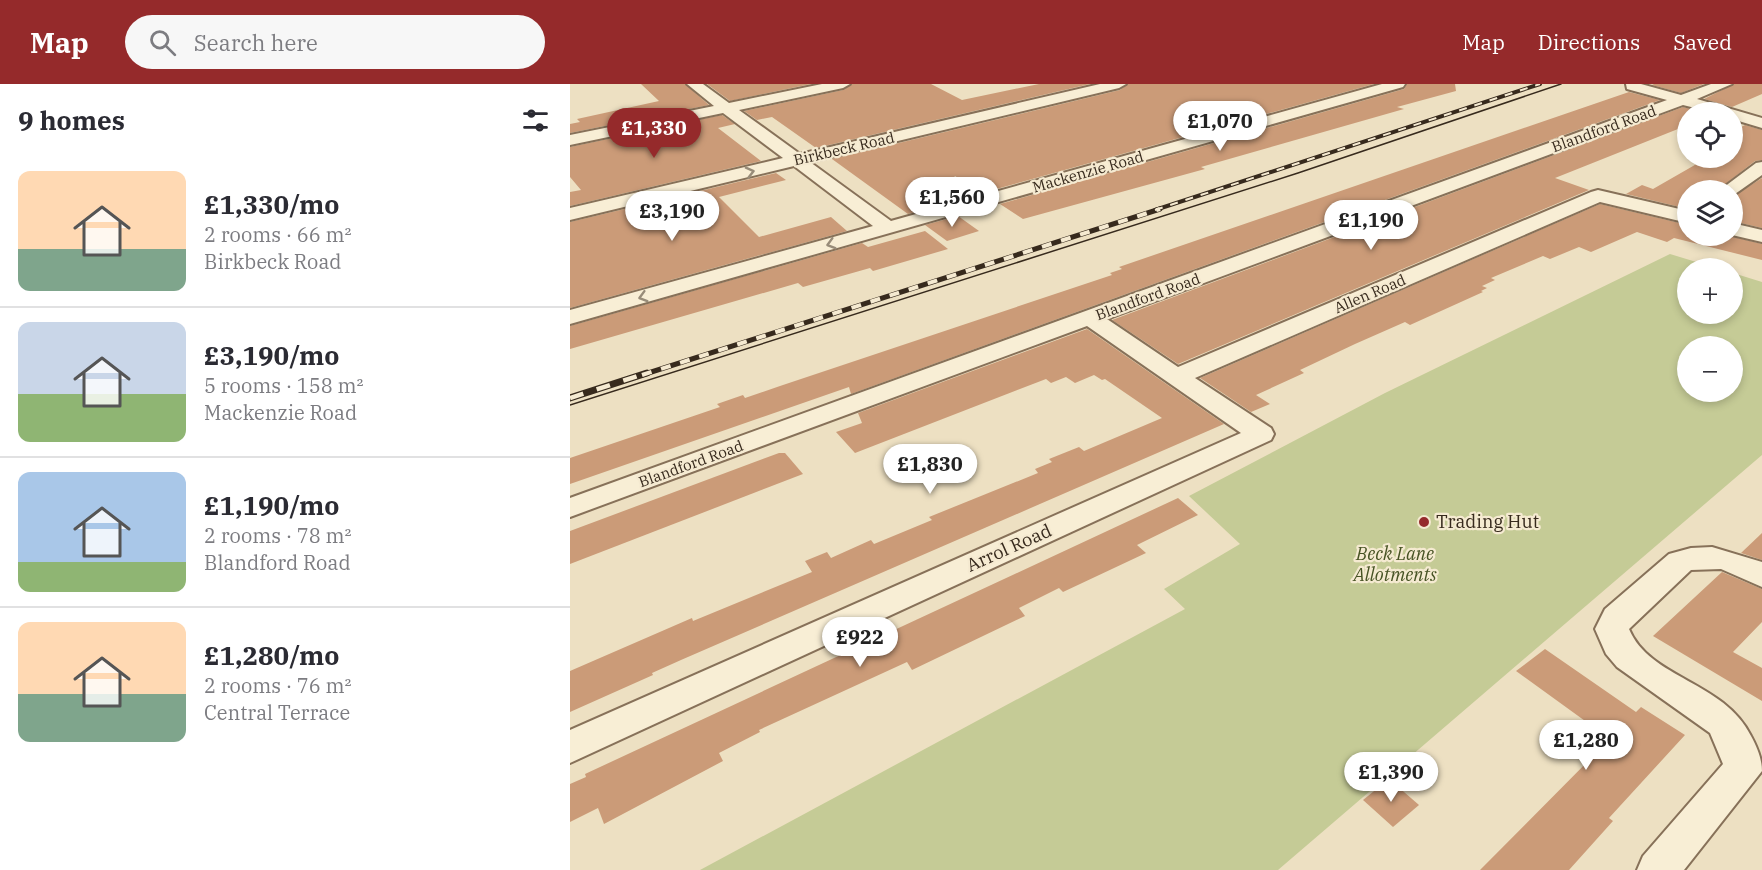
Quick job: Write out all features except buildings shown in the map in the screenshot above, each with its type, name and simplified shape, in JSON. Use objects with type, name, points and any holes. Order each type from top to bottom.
[{"type":"street","points":[[694,84],[729,107],[888,228]]},
{"type":"street","points":[[570,140],[843,84]]},
{"type":"street","name":"Birkbeck Road","points":[[570,214],[1119,84]]},
{"type":"street","name":"Mackenzie Road","points":[[570,317],[1398,84]]},
{"type":"street","name":"Blandford Road","points":[[570,508],[1725,84]]},
{"type":"street","points":[[1632,86],[1694,102]]},
{"type":"street","points":[[1743,117],[1762,123]]},
{"type":"street","points":[[1743,181],[1761,169]]},
{"type":"street","name":"Allen Road","points":[[1175,377],[1598,196],[1677,214]]},
{"type":"street","points":[[1743,232],[1762,236]]},
{"type":"street","name":"Arrol Road","points":[[570,747],[1261,434],[1090,318]]},
{"type":"street","points":[[1658,870],[1744,768],[1736,743],[1724,723],[1702,705],[1635,664],[1622,651],[1612,629],[1617,618],[1680,562],[1693,557],[1723,558],[1762,576]]},
{"type":"green space","name":"Beck Lane Allotments","points":[[1670,254],[1683,258],[1677,258],[1677,324],[1743,324],[1743,276],[1762,282],[1762,455],[1278,870],[700,870],[1185,609],[1164,589],[1240,544],[1189,496],[1385,393]]},
{"type":"tram line","points":[[570,405],[1298,173],[1561,84]]},
{"type":"railway","points":[[1155,210],[1540,84]]},
{"type":"railway","points":[[642,375],[1160,209]]},
{"type":"railway","points":[[570,398],[647,373]]},
{"type":"place","name":"Trading Hut","points":[[1424,522]]}]
